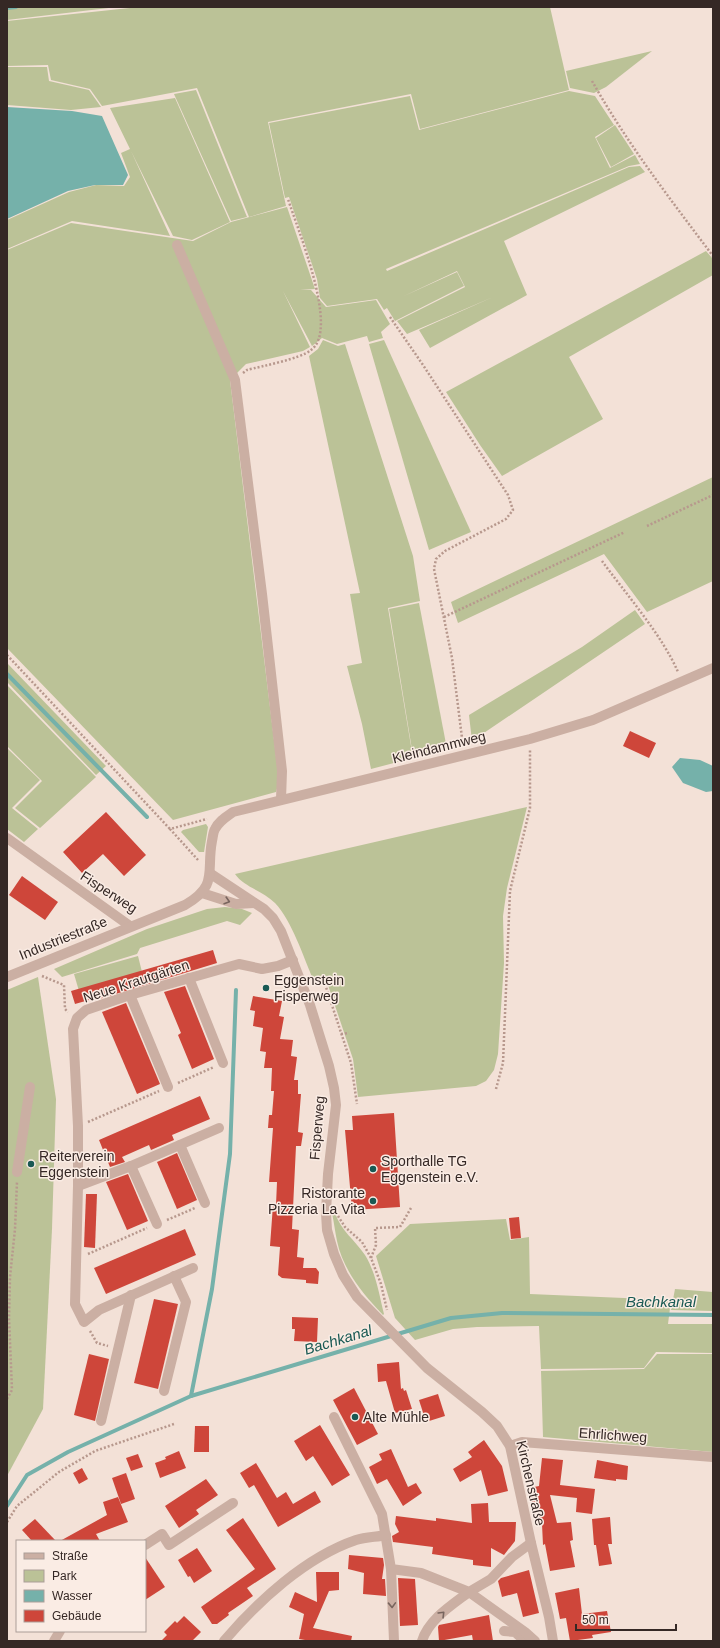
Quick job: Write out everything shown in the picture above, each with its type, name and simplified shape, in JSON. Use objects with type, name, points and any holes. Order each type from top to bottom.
[{"type":"street","points":[[177,245],[235,380],[262,594],[282,771],[281,799]]},
{"type":"street","name":"Kleindammweg","points":[[211,874],[211,847],[214,830],[221,819],[233,812],[530,739],[593,720],[713,668]]},
{"type":"street","name":"Fisperweg","points":[[7,838],[130,926],[185,905],[202,893],[211,874],[264,909],[273,918],[281,930],[302,984],[329,1066],[335,1094],[336,1105],[326,1200],[327,1230],[334,1254],[343,1275],[357,1297],[389,1329]]},
{"type":"street","points":[[202,893],[236,904],[254,903]]},
{"type":"street","name":"Industriestraße","points":[[7,976],[130,926]]},
{"type":"street","name":"Neue Krautgärten","points":[[84,1322],[75,1304],[78,1126],[73,1028],[77,1018],[86,1010],[188,978],[239,964],[262,969],[278,966],[293,960]]},
{"type":"street","points":[[188,978],[223,1063]]},
{"type":"street","points":[[130,996],[168,1087]]},
{"type":"street","points":[[17,1172],[30,1087]]},
{"type":"street","points":[[78,1186],[131,1166],[219,1128]]},
{"type":"street","points":[[180,1144],[206,1203]]},
{"type":"street","points":[[131,1166],[157,1224]]},
{"type":"street","points":[[84,1322],[99,1310],[193,1268]]},
{"type":"street","points":[[164,1391],[186,1302],[174,1276]]},
{"type":"street","points":[[101,1421],[131,1295]]},
{"type":"street","name":"Kirchenstraße","points":[[389,1329],[427,1368],[482,1412],[497,1426],[510,1446],[549,1617],[553,1641]]},
{"type":"street","points":[[334,1417],[382,1514],[391,1568],[394,1641]]},
{"type":"street","name":"Ehrlichweg","points":[[510,1446],[522,1442],[713,1457]]},
{"type":"street","points":[[146,1544],[162,1534],[169,1545],[233,1503]]},
{"type":"street","points":[[224,1641],[297,1571],[328,1553],[357,1540],[386,1535]]},
{"type":"street","points":[[422,1641],[424,1633],[444,1611],[469,1592],[491,1579],[512,1557],[531,1543]]},
{"type":"street","points":[[391,1568],[421,1573],[469,1592],[525,1632],[535,1641]]},
{"type":"street","points":[[504,1631],[515,1632],[525,1641]]},
{"type":"street","points":[[54,1641],[59,1632]]},
{"type":"path","points":[[592,82],[616,123],[713,256]]},
{"type":"path","points":[[235,380],[247,370],[302,355],[311,350],[319,342],[321,328],[320,311],[314,276],[288,199]]},
{"type":"path","points":[[390,317],[508,495],[513,510],[506,519],[445,551],[436,559],[434,569],[452,658],[464,755]]},
{"type":"path","points":[[647,526],[713,495]]},
{"type":"path","points":[[444,617],[625,532]]},
{"type":"path","points":[[602,561],[659,639],[674,662],[682,681]]},
{"type":"path","points":[[7,655],[211,874]]},
{"type":"path","points":[[496,1089],[503,1063],[510,891],[530,808],[530,739]]},
{"type":"path","points":[[170,829],[212,817]]},
{"type":"path","points":[[28,968],[50,980],[64,985],[64,1009],[77,1018]]},
{"type":"path","points":[[302,984],[321,979],[324,981],[351,1063],[357,1104]]},
{"type":"path","points":[[341,1034],[348,1033]]},
{"type":"path","points":[[78,1126],[223,1063]]},
{"type":"path","points":[[7,1399],[12,1390],[9,1277],[15,1229],[17,1172]]},
{"type":"path","points":[[326,1200],[334,1207],[345,1227],[362,1242],[371,1258],[381,1284],[389,1318],[389,1329]]},
{"type":"path","points":[[76,1259],[206,1203]]},
{"type":"path","points":[[371,1258],[376,1245],[375,1228],[400,1227],[411,1208]]},
{"type":"path","points":[[84,1322],[97,1343],[118,1348]]},
{"type":"path","points":[[7,1522],[17,1506],[58,1472],[95,1451],[174,1424]]},
{"type":"green space","points":[[7,7],[117,7],[7,20]]},
{"type":"green space","points":[[139,7],[550,7],[569,90],[420,129],[411,94],[268,122],[286,206],[249,217],[197,88],[102,106],[90,89],[51,80],[48,65],[7,66],[7,21]]},
{"type":"green space","points":[[652,51],[606,87],[594,93],[570,88],[566,71]]},
{"type":"green space","points":[[7,67],[47,67],[49,81],[89,90],[101,107],[71,110],[7,105]]},
{"type":"green space","points":[[196,90],[247,217],[231,221],[174,94]]},
{"type":"green space","points":[[569,91],[595,96],[614,125],[595,137],[610,168],[635,155],[640,164],[629,166],[386,269],[387,271],[629,167],[640,166],[645,172],[504,241],[527,295],[430,348],[419,330],[493,297],[407,334],[397,321],[465,287],[457,271],[404,296],[457,272],[464,286],[395,321],[387,308],[384,310],[377,299],[327,306],[320,298],[317,279],[289,197],[285,198],[269,123],[410,96],[419,130]]},
{"type":"green space","points":[[175,98],[230,222],[192,240],[173,236],[131,151],[170,236],[72,221],[7,249],[7,220],[69,192],[96,185],[124,186],[130,177],[121,153],[130,149],[110,108]]},
{"type":"green space","points":[[615,125],[634,154],[611,167],[596,138]]},
{"type":"green space","points":[[287,207],[315,289],[300,290],[311,290],[326,307],[376,300],[390,324],[381,332],[383,338],[369,342],[367,336],[337,344],[322,338],[312,346],[283,291],[310,347],[303,351],[246,364],[230,380],[279,781],[276,792],[173,820],[7,648],[7,250],[71,223],[193,241],[231,222]]},
{"type":"green space","points":[[706,251],[713,259],[713,275],[569,357],[603,419],[502,476],[446,392]]},
{"type":"green space","points":[[323,340],[338,346],[345,344],[413,556],[420,601],[388,608],[413,758],[371,769],[362,724],[347,666],[362,663],[350,594],[360,593],[309,356],[318,349]]},
{"type":"green space","points":[[384,340],[471,532],[429,550],[369,344]]},
{"type":"green space","points":[[713,477],[713,581],[647,612],[604,554],[458,623],[451,602]]},
{"type":"green space","points":[[419,603],[447,749],[413,756],[389,609]]},
{"type":"green space","points":[[635,610],[645,624],[472,741],[469,715],[582,647]]},
{"type":"green space","points":[[7,663],[106,766],[96,775],[7,682]]},
{"type":"green space","points":[[7,685],[96,777],[40,828],[15,808],[42,781],[7,746]]},
{"type":"green space","points":[[7,748],[40,780],[12,808],[38,829],[24,842],[7,829]]},
{"type":"green space","points":[[527,807],[507,888],[503,916],[504,963],[498,1054],[494,1070],[486,1081],[476,1086],[358,1097],[353,1059],[325,976],[313,979],[297,939],[281,910],[265,895],[248,886],[235,874]]},
{"type":"green space","points":[[206,824],[208,827],[204,852],[199,852],[181,832],[183,830]]},
{"type":"green space","points":[[225,907],[242,909],[252,913],[240,925],[227,921],[140,948],[137,954],[62,977],[54,969],[147,929],[207,909]]},
{"type":"green space","points":[[138,956],[142,972],[79,991],[74,974]]},
{"type":"green space","name":"Reiterverein Eggenstein","points":[[38,977],[56,1099],[52,1229],[43,1409],[7,1476],[7,990]]},
{"type":"green space","points":[[332,1213],[335,1213],[341,1225],[369,1262],[377,1284],[383,1315],[361,1290],[344,1262],[337,1241]]},
{"type":"green space","points":[[506,1219],[510,1240],[529,1237],[530,1294],[671,1300],[668,1324],[713,1324],[713,1353],[656,1352],[644,1368],[541,1369],[539,1326],[453,1329],[415,1340],[395,1318],[376,1256],[410,1224]]},
{"type":"green space","points":[[675,1289],[713,1292],[713,1311],[671,1310]]},
{"type":"green space","points":[[657,1354],[713,1354],[713,1452],[543,1437],[541,1371],[644,1369]]},
{"type":"water","points":[[7,107],[72,111],[102,116],[128,175],[123,185],[95,185],[68,191],[7,219]]},
{"type":"water","points":[[680,758],[700,760],[713,766],[713,791],[706,792],[683,783],[672,767]]},
{"type":"building","points":[[630,731],[656,743],[649,758],[623,746]]},
{"type":"building","points":[[106,812],[146,855],[124,876],[103,854],[82,873],[63,852]]},
{"type":"building","points":[[22,876],[58,902],[45,920],[9,895]]},
{"type":"building","points":[[213,950],[217,963],[96,1000],[96,998],[75,1004],[71,991]]},
{"type":"building","points":[[185,986],[214,1059],[192,1069],[178,1035],[181,1033],[164,992]]},
{"type":"building","points":[[253,996],[282,1001],[279,1016],[284,1017],[280,1039],[293,1040],[291,1056],[297,1057],[294,1080],[298,1080],[298,1094],[301,1094],[298,1132],[303,1133],[301,1146],[296,1146],[292,1229],[299,1230],[297,1257],[304,1258],[303,1268],[316,1268],[319,1272],[318,1284],[306,1283],[306,1280],[282,1278],[278,1275],[280,1247],[270,1246],[273,1205],[276,1205],[277,1182],[269,1182],[273,1128],[268,1128],[269,1115],[272,1115],[274,1091],[271,1091],[272,1068],[264,1068],[266,1052],[260,1051],[263,1028],[253,1026],[255,1011],[250,1010]]},
{"type":"building","points":[[126,1003],[160,1084],[137,1094],[102,1012]]},
{"type":"building","points":[[200,1096],[210,1119],[172,1135],[174,1140],[151,1150],[149,1145],[122,1157],[125,1162],[110,1167],[99,1140]]},
{"type":"building","name":"Sporthalle TG Eggenstein e.V.","points":[[394,1113],[400,1207],[352,1210],[345,1130],[353,1130],[352,1116]]},
{"type":"building","points":[[177,1153],[197,1200],[177,1209],[157,1162]]},
{"type":"building","points":[[128,1174],[148,1221],[127,1230],[106,1182]]},
{"type":"building","points":[[86,1194],[97,1194],[95,1248],[84,1247]]},
{"type":"building","points":[[519,1217],[521,1238],[511,1239],[509,1218]]},
{"type":"building","points":[[185,1229],[196,1255],[106,1294],[94,1268]]},
{"type":"building","points":[[154,1299],[178,1304],[158,1389],[134,1383]]},
{"type":"building","points":[[292,1317],[318,1318],[317,1342],[294,1341],[295,1329],[292,1329]]},
{"type":"building","points":[[89,1354],[109,1359],[95,1421],[74,1415]]},
{"type":"building","points":[[399,1362],[401,1389],[403,1388],[404,1391],[406,1390],[412,1409],[395,1413],[386,1381],[378,1382],[377,1364]]},
{"type":"building","name":"Alte Mühle","points":[[354,1388],[378,1434],[357,1445],[333,1400]]},
{"type":"building","points":[[438,1394],[445,1416],[426,1422],[419,1400]]},
{"type":"building","points":[[320,1425],[350,1475],[332,1486],[313,1456],[306,1461],[294,1441]]},
{"type":"building","points":[[195,1426],[209,1426],[209,1452],[194,1452]]},
{"type":"building","points":[[484,1440],[502,1466],[508,1491],[488,1496],[481,1470],[460,1482],[453,1469],[472,1457],[468,1452]]},
{"type":"building","points":[[391,1449],[408,1487],[416,1483],[422,1493],[403,1506],[387,1479],[377,1484],[369,1467],[382,1460],[379,1454]]},
{"type":"building","points":[[179,1451],[186,1468],[160,1478],[155,1463],[166,1459],[165,1457]]},
{"type":"building","points":[[138,1454],[143,1467],[131,1471],[126,1458]]},
{"type":"building","points":[[542,1458],[563,1460],[560,1485],[595,1489],[592,1514],[576,1512],[577,1498],[550,1495],[557,1523],[571,1522],[573,1540],[570,1541],[575,1567],[550,1571],[545,1544],[543,1545],[542,1524],[537,1525],[529,1488],[539,1486]]},
{"type":"building","points":[[597,1460],[628,1466],[627,1480],[616,1479],[616,1481],[594,1478]]},
{"type":"building","points":[[256,1463],[277,1498],[286,1492],[293,1504],[315,1491],[321,1502],[278,1527],[254,1485],[249,1488],[240,1473]]},
{"type":"building","points":[[82,1468],[88,1479],[79,1484],[73,1473]]},
{"type":"building","points":[[126,1473],[135,1499],[121,1504],[112,1478]]},
{"type":"building","points":[[206,1479],[218,1495],[196,1510],[199,1514],[179,1528],[165,1506]]},
{"type":"building","points":[[118,1497],[128,1522],[96,1534],[99,1540],[62,1540],[107,1515],[103,1502]]},
{"type":"building","points":[[488,1503],[489,1522],[516,1522],[515,1541],[504,1555],[491,1548],[491,1567],[473,1565],[473,1560],[432,1554],[433,1547],[393,1542],[392,1536],[399,1532],[395,1524],[396,1516],[436,1521],[436,1518],[472,1523],[471,1504]]},
{"type":"building","points":[[610,1517],[612,1544],[608,1544],[612,1564],[599,1566],[596,1545],[594,1545],[592,1519]]},
{"type":"building","points":[[243,1518],[276,1569],[247,1588],[253,1596],[228,1613],[229,1615],[217,1624],[212,1624],[201,1607],[255,1569],[226,1530]]},
{"type":"building","points":[[35,1519],[55,1540],[31,1540],[22,1530]]},
{"type":"building","points":[[197,1548],[212,1571],[194,1583],[190,1576],[188,1577],[178,1560]]},
{"type":"building","points":[[349,1555],[383,1558],[384,1565],[382,1579],[385,1579],[386,1596],[363,1594],[364,1573],[348,1569]]},
{"type":"building","points":[[146,1558],[165,1587],[146,1599]]},
{"type":"building","points":[[529,1570],[539,1613],[523,1617],[517,1593],[502,1597],[498,1581],[501,1578]]},
{"type":"building","points":[[316,1572],[339,1572],[339,1590],[329,1591],[313,1628],[352,1636],[351,1641],[311,1641],[299,1639],[304,1614],[289,1607],[295,1592],[317,1602]]},
{"type":"building","points":[[398,1578],[415,1579],[418,1625],[400,1626]]},
{"type":"building","points":[[579,1588],[582,1614],[607,1611],[611,1632],[592,1635],[593,1638],[570,1641],[566,1618],[560,1619],[555,1593]]},
{"type":"building","points":[[489,1615],[493,1641],[473,1641],[472,1635],[439,1641],[439,1625]]},
{"type":"building","points":[[184,1616],[201,1632],[192,1641],[161,1641],[167,1635],[164,1632],[175,1621],[177,1623]]},
{"type":"waterway","points":[[7,8],[16,7]]},
{"type":"waterway","points":[[7,674],[147,817]]},
{"type":"waterway","points":[[191,1396],[212,1289],[230,1154],[236,990]]},
{"type":"waterway","name":"Bachkanal","points":[[7,1506],[27,1475],[68,1452],[191,1396],[451,1318],[502,1313],[713,1315]]},
{"type":"place","name":"Eggenstein Fisperweg","points":[[266,988]]},
{"type":"place","name":"Reiterverein Eggenstein","points":[[31,1164]]},
{"type":"place","name":"Sporthalle TG Eggenstein e.V.","points":[[373,1169]]},
{"type":"place","name":"Ristorante Pizzeria La Vita","points":[[373,1201]]},
{"type":"place","name":"Alte Mühle","points":[[355,1417]]}]
